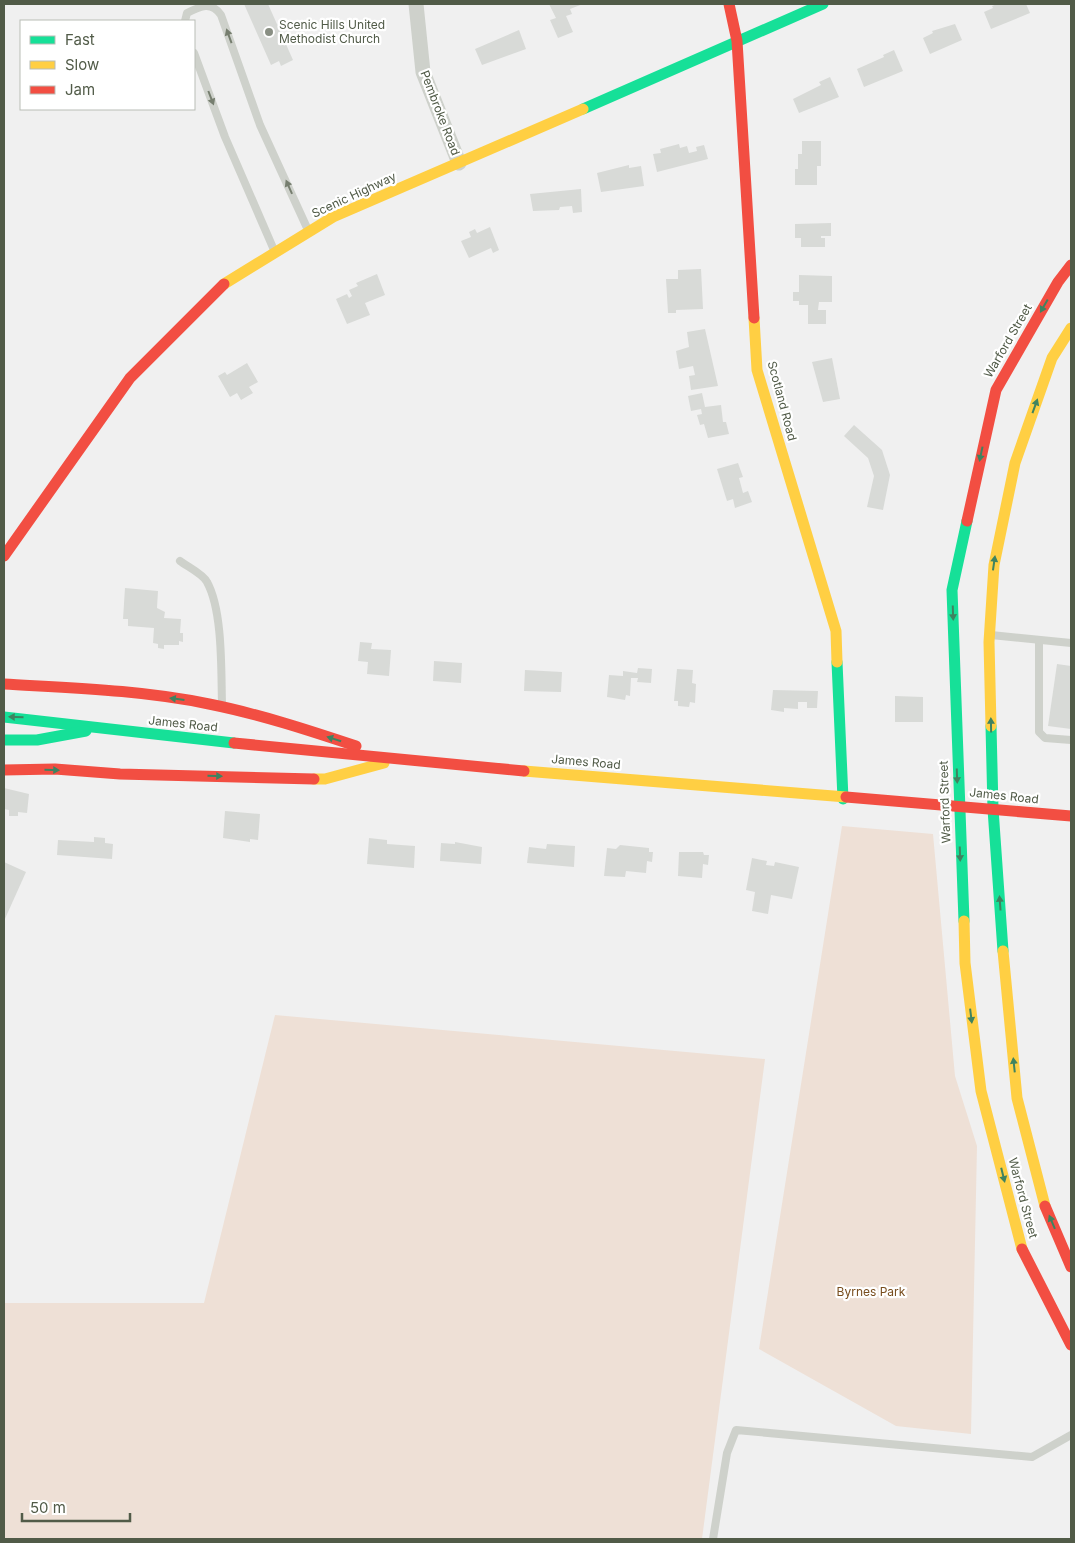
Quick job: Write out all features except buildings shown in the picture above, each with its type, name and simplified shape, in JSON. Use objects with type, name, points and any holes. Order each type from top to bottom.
[{"type":"main road","name":"Scotland Road","points":[[729,4],[737,41],[757,370],[836,631],[843,799]]},
{"type":"main road","name":"Scenic Highway","points":[[4,556],[130,378],[229,279],[333,217],[824,4]]},
{"type":"main road","name":"Warford Street","points":[[1071,265],[1058,282],[996,390],[952,590],[965,964],[981,1091],[1020,1244],[1071,1345]]},
{"type":"main road","name":"Warford Street","points":[[1071,328],[1052,358],[1014,463],[994,565],[989,635],[993,809],[1007,1003],[1017,1098],[1045,1205],[1071,1267]]},
{"type":"main road","points":[[6,683],[109,691],[188,701],[285,723],[397,759]]},
{"type":"main road","name":"James Road","points":[[4,716],[32,717],[98,729],[397,759],[843,799],[958,805],[1071,816]]},
{"type":"main road","name":"James Road","points":[[4,740],[37,740],[98,729]]},
{"type":"main road","points":[[4,770],[55,769],[120,774],[325,779],[397,759]]},
{"type":"street","name":"Pembroke Road","points":[[416,4],[423,72],[459,163]]},
{"type":"lane","points":[[185,20],[187,13],[200,6],[208,5],[216,8],[222,15],[260,125],[309,232]]},
{"type":"lane","points":[[195,55],[225,137],[275,252]]},
{"type":"lane","points":[[180,561],[207,581],[215,606],[220,652],[222,708]]},
{"type":"lane","points":[[989,635],[1071,643]]},
{"type":"lane","points":[[1039,640],[1039,732],[1045,738],[1071,740]]},
{"type":"lane","points":[[713,1539],[727,1453],[736,1430],[1032,1457],[1071,1435]]},
{"type":"green space","name":"Byrnes Park","points":[[842,826],[933,834],[955,1076],[977,1146],[971,1434],[896,1426],[759,1349]]},
{"type":"green space","points":[[275,1015],[765,1059],[702,1539],[4,1539],[4,1303],[204,1303]]},
{"type":"traffic: fast","points":[[583,109],[823,4]]},
{"type":"traffic: fast","points":[[964,921],[952,590],[967,521]]},
{"type":"traffic: fast","points":[[837,662],[843,799]]},
{"type":"traffic: fast","points":[[4,717],[234,743]]},
{"type":"traffic: fast","points":[[991,726],[993,809],[1003,951]]},
{"type":"traffic: fast","points":[[4,740],[37,740],[86,731]]},
{"type":"traffic: slow","points":[[224,284],[333,217],[583,109]]},
{"type":"traffic: slow","points":[[754,318],[757,370],[836,631],[837,662]]},
{"type":"traffic: slow","points":[[991,726],[989,642],[994,565],[1015,463],[1052,358],[1071,328]]},
{"type":"traffic: slow","points":[[314,779],[325,779],[384,763]]},
{"type":"traffic: slow","points":[[524,771],[846,797]]},
{"type":"traffic: slow","points":[[964,921],[965,963],[981,1091],[1022,1249]]},
{"type":"traffic: slow","points":[[1003,951],[1017,1098],[1045,1206]]},
{"type":"traffic: jam","points":[[729,4],[737,41],[754,318]]},
{"type":"traffic: jam","points":[[967,521],[996,390],[1058,282],[1071,265]]},
{"type":"traffic: jam","points":[[4,556],[130,378],[224,284]]},
{"type":"traffic: jam","points":[[4,684],[107,690],[184,699],[265,717],[356,746]]},
{"type":"traffic: jam","points":[[234,743],[524,771]]},
{"type":"traffic: jam","points":[[4,770],[55,769],[120,774],[314,779]]},
{"type":"traffic: jam","points":[[846,797],[1071,816]]},
{"type":"traffic: jam","points":[[1045,1206],[1071,1267]]},
{"type":"traffic: jam","points":[[1022,1249],[1071,1345]]},
{"type":"place","name":"Scenic Hills United Methodist Church","points":[[269,32]]}]
